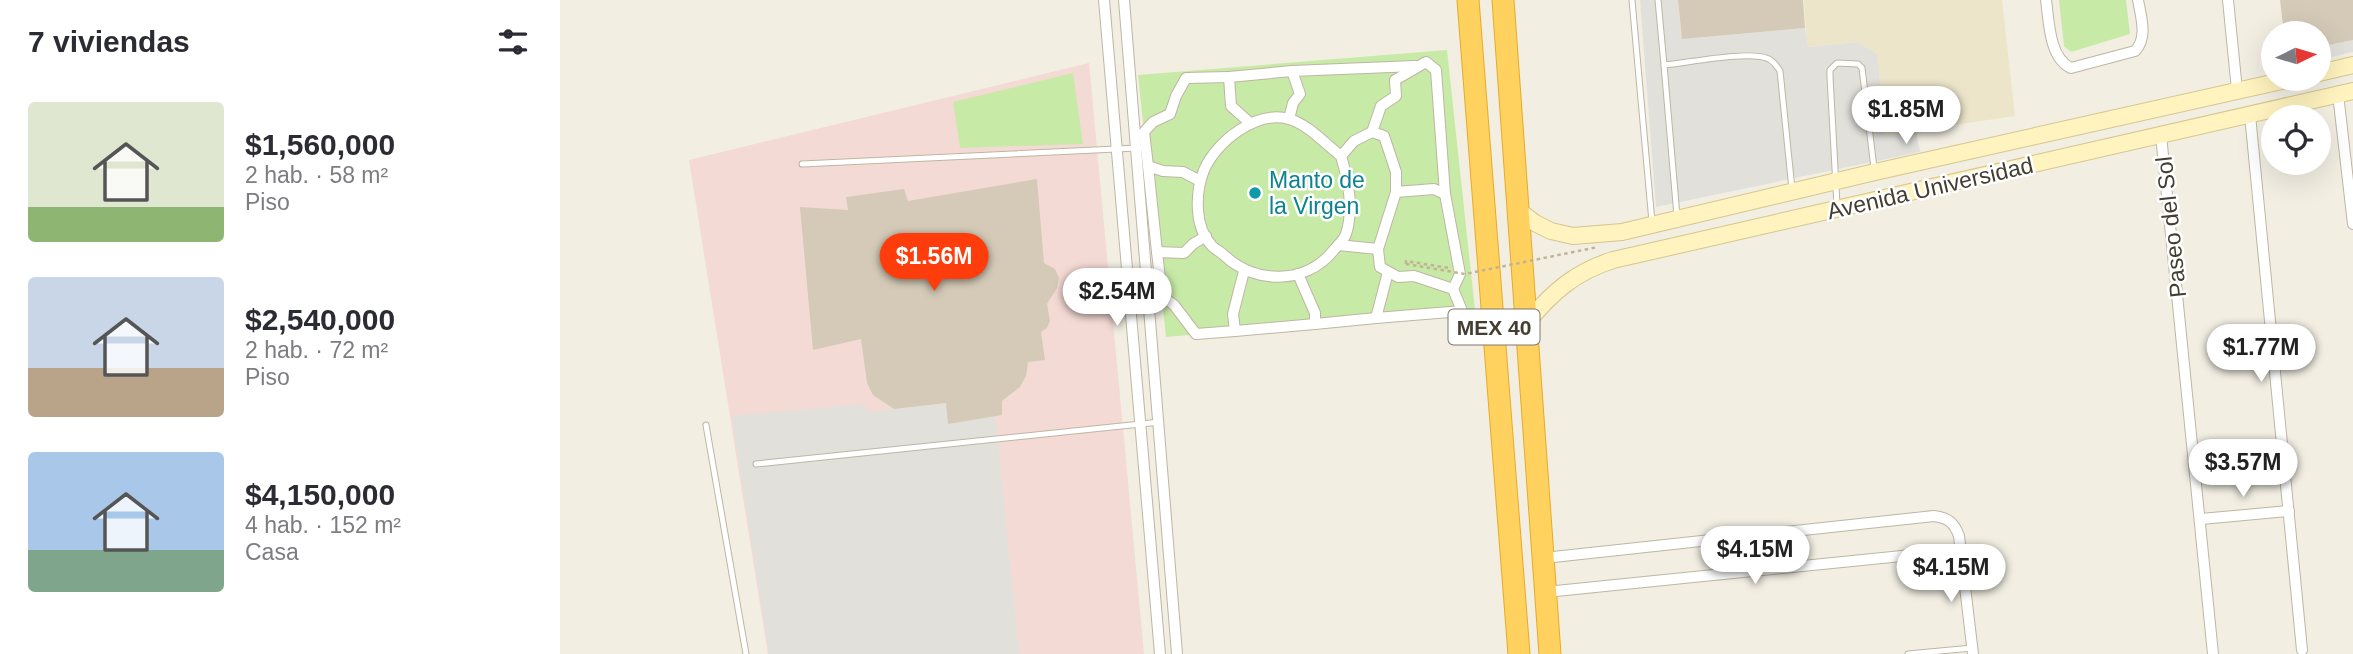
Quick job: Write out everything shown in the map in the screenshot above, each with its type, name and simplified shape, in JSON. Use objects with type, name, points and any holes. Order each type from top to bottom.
[{"type":"highway","name":"MEX 40","points":[[1468,0],[1519,654]]},
{"type":"highway","name":"MEX 40","points":[[1503,0],[1550,654]]},
{"type":"main road","points":[[2331,70],[2353,65]]},
{"type":"main road","name":"Avenida Universidad","points":[[1518,210],[1551,231],[1573,236],[1622,232],[2261,85]]},
{"type":"main road","name":"Avenida Universidad","points":[[1527,323],[1544,301],[1563,284],[1580,273],[1612,260],[2346,93]]},
{"type":"main road","points":[[1709,211],[1715,238]]},
{"type":"street","points":[[1104,0],[1160,654]]},
{"type":"street","points":[[1124,0],[1177,654]]},
{"type":"street","points":[[2046,0],[2057,55],[2063,65],[2071,68],[2135,51],[2139,47],[2143,33],[2138,0]]},
{"type":"street","points":[[2228,0],[2236,90]]},
{"type":"street","points":[[1341,156],[1354,141],[1372,132],[1381,106],[1396,96],[1395,80],[1426,62],[1436,70],[1445,194],[1460,274],[1453,289],[1462,311],[1196,334],[1174,305],[1162,296],[1144,132],[1153,122],[1170,114],[1186,78],[1415,66]]},
{"type":"street","points":[[1289,119],[1293,103],[1300,94],[1292,71]]},
{"type":"street","points":[[1229,77],[1231,106],[1250,123]]},
{"type":"street","points":[[2346,93],[2353,224]]},
{"type":"street","points":[[2250,115],[2302,650]]},
{"type":"street","points":[[1289,119],[1322,139],[1341,156],[1347,180],[1349,206],[1346,236],[1320,265],[1298,274],[1272,277],[1244,271],[1233,264],[1212,246],[1196,207],[1200,181],[1212,155],[1227,138],[1250,123],[1289,119]]},
{"type":"street","points":[[1372,132],[1384,136],[1396,172],[1396,192],[1378,249],[1380,267],[1398,277],[1414,276],[1453,289]]},
{"type":"street","name":"Paseo del Sol","points":[[2161,135],[2213,654]]},
{"type":"street","points":[[1148,166],[1163,171],[1183,172],[1200,181]]},
{"type":"street","points":[[1396,192],[1434,189],[1445,194]]},
{"type":"street","points":[[1157,253],[1184,253],[1206,236]]},
{"type":"street","points":[[1338,245],[1378,249]]},
{"type":"street","points":[[1129,271],[1146,270]]},
{"type":"street","points":[[1235,331],[1233,314],[1244,271]]},
{"type":"street","points":[[1376,318],[1388,272]]},
{"type":"street","points":[[1298,274],[1315,313],[1315,324]]},
{"type":"street","points":[[2201,519],[2289,511]]},
{"type":"street","points":[[1544,558],[1943,517],[1955,527],[1961,550],[1972,651]]},
{"type":"street","points":[[1763,535],[1766,569]]},
{"type":"street","points":[[1546,592],[1961,550]]},
{"type":"lane","points":[[1632,0],[1652,226]]},
{"type":"lane","points":[[1658,0],[1677,220]]},
{"type":"lane","points":[[1664,65],[1740,57],[1760,57],[1775,64],[1780,71],[1793,192]]},
{"type":"lane","points":[[1838,208],[1834,182],[1830,77],[1830,70],[1837,63],[1858,64],[1862,68],[1875,172]]},
{"type":"lane","points":[[802,164],[1137,148]]},
{"type":"lane","points":[[756,464],[1160,422]]},
{"type":"lane","points":[[706,425],[746,654]]},
{"type":"lane","points":[[1908,654],[1972,651]]},
{"type":"path","points":[[1459,270],[1406,261],[1406,264],[1465,274],[1598,247]]},
{"type":"shaded area","points":[[1640,0],[1678,0],[1682,39],[1805,28],[1808,47],[1857,42],[1877,54],[1886,135],[1916,131],[1920,152],[1656,207]]},
{"type":"shaded area","points":[[1804,0],[2002,0],[2015,116],[1886,135],[1877,54],[1856,42],[1807,47]]},
{"type":"shaded area","points":[[2353,40],[2353,52],[2331,57],[2331,45]]},
{"type":"shaded area","points":[[1089,63],[1144,654],[768,654],[689,160]]},
{"type":"shaded area","points":[[946,403],[949,424],[995,416],[1019,654],[769,654],[732,416],[865,404],[869,412]]},
{"type":"green space","points":[[2059,0],[2126,0],[2130,34],[2071,52],[2064,46]]},
{"type":"green space","points":[[1447,50],[1475,310],[1166,337],[1138,75]]},
{"type":"green space","points":[[1073,73],[1083,144],[960,148],[953,102]]},
{"type":"building","points":[[1678,0],[1803,0],[1805,28],[1682,39]]},
{"type":"building","points":[[2280,0],[2353,0],[2353,40],[2331,45],[2331,21],[2283,21]]},
{"type":"building","points":[[1037,179],[1044,263],[1055,269],[1059,278],[1057,288],[1047,304],[1050,321],[1047,328],[1041,332],[1045,360],[1028,362],[1026,376],[1020,387],[1002,401],[1002,415],[948,424],[946,403],[894,409],[873,395],[867,383],[861,339],[813,350],[800,207],[848,210],[846,197],[904,189],[908,201]]},
{"type":"place","name":"Manto de la Virgen","points":[[1255,193]]}]
